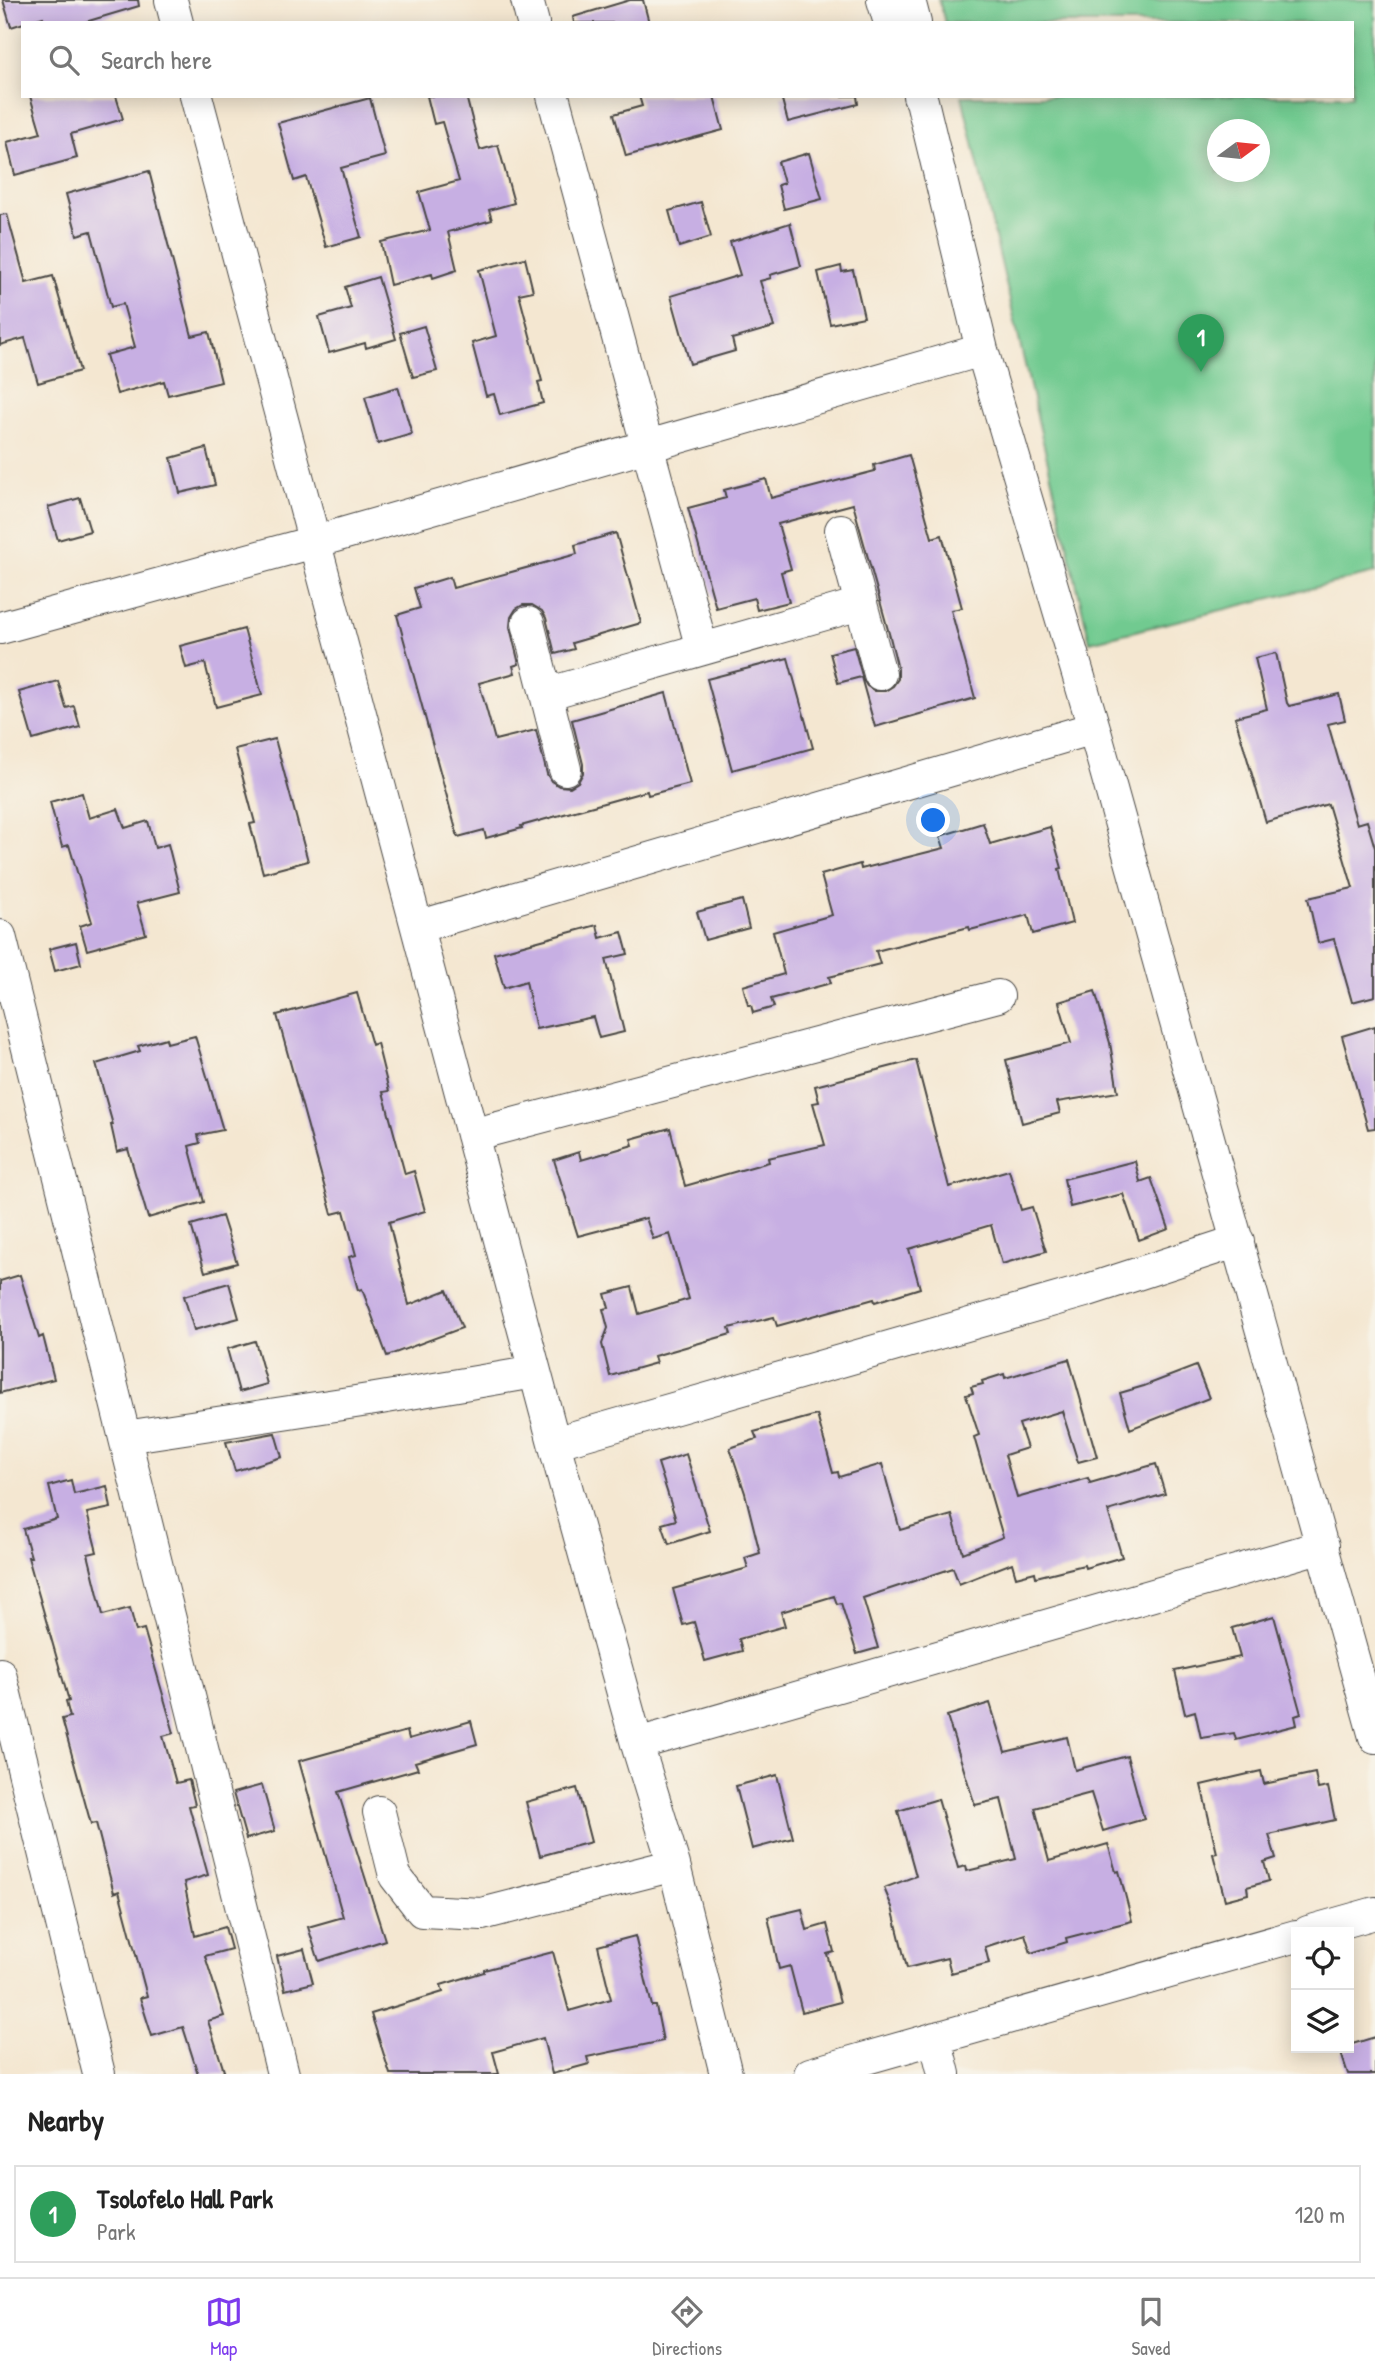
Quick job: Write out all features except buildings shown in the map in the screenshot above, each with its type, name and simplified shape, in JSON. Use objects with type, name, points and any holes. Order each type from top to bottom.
[{"type":"street","points":[[171,0],[176,21]]},
{"type":"street","points":[[527,0],[532,21]]},
{"type":"street","points":[[883,0],[889,21]]},
{"type":"street","points":[[909,0],[914,21]]},
{"type":"street","points":[[197,98],[554,1443],[637,1744],[674,1865],[726,2074]]},
{"type":"street","points":[[554,98],[702,649]]},
{"type":"street","points":[[921,98],[982,350],[1094,728],[1375,1737]]},
{"type":"street","points":[[0,628],[314,542],[982,350]]},
{"type":"street","points":[[841,530],[880,674]]},
{"type":"street","points":[[546,694],[860,604]]},
{"type":"street","points":[[528,623],[565,769]]},
{"type":"street","points":[[417,927],[1094,728]]},
{"type":"street","points":[[0,936],[283,2074]]},
{"type":"street","points":[[472,1135],[998,996]]},
{"type":"street","points":[[554,1443],[1085,1291],[1238,1241]]},
{"type":"street","points":[[125,1437],[535,1372]]},
{"type":"street","points":[[637,1744],[1323,1546]]},
{"type":"street","points":[[0,1674],[99,2074]]},
{"type":"street","points":[[379,1812],[395,1876],[422,1911],[482,1914],[674,1865]]},
{"type":"street","points":[[1326,1927],[1375,1913]]},
{"type":"street","points":[[810,2074],[1291,1937]]},
{"type":"street","points":[[935,2038],[944,2074]]},
{"type":"green space","points":[[939,0],[1375,0],[1375,573],[1090,642],[962,98],[1354,98],[1354,21],[944,21]]},
{"type":"place","name":"Tsolofelo Hall Park","points":[[1201,372]]}]
